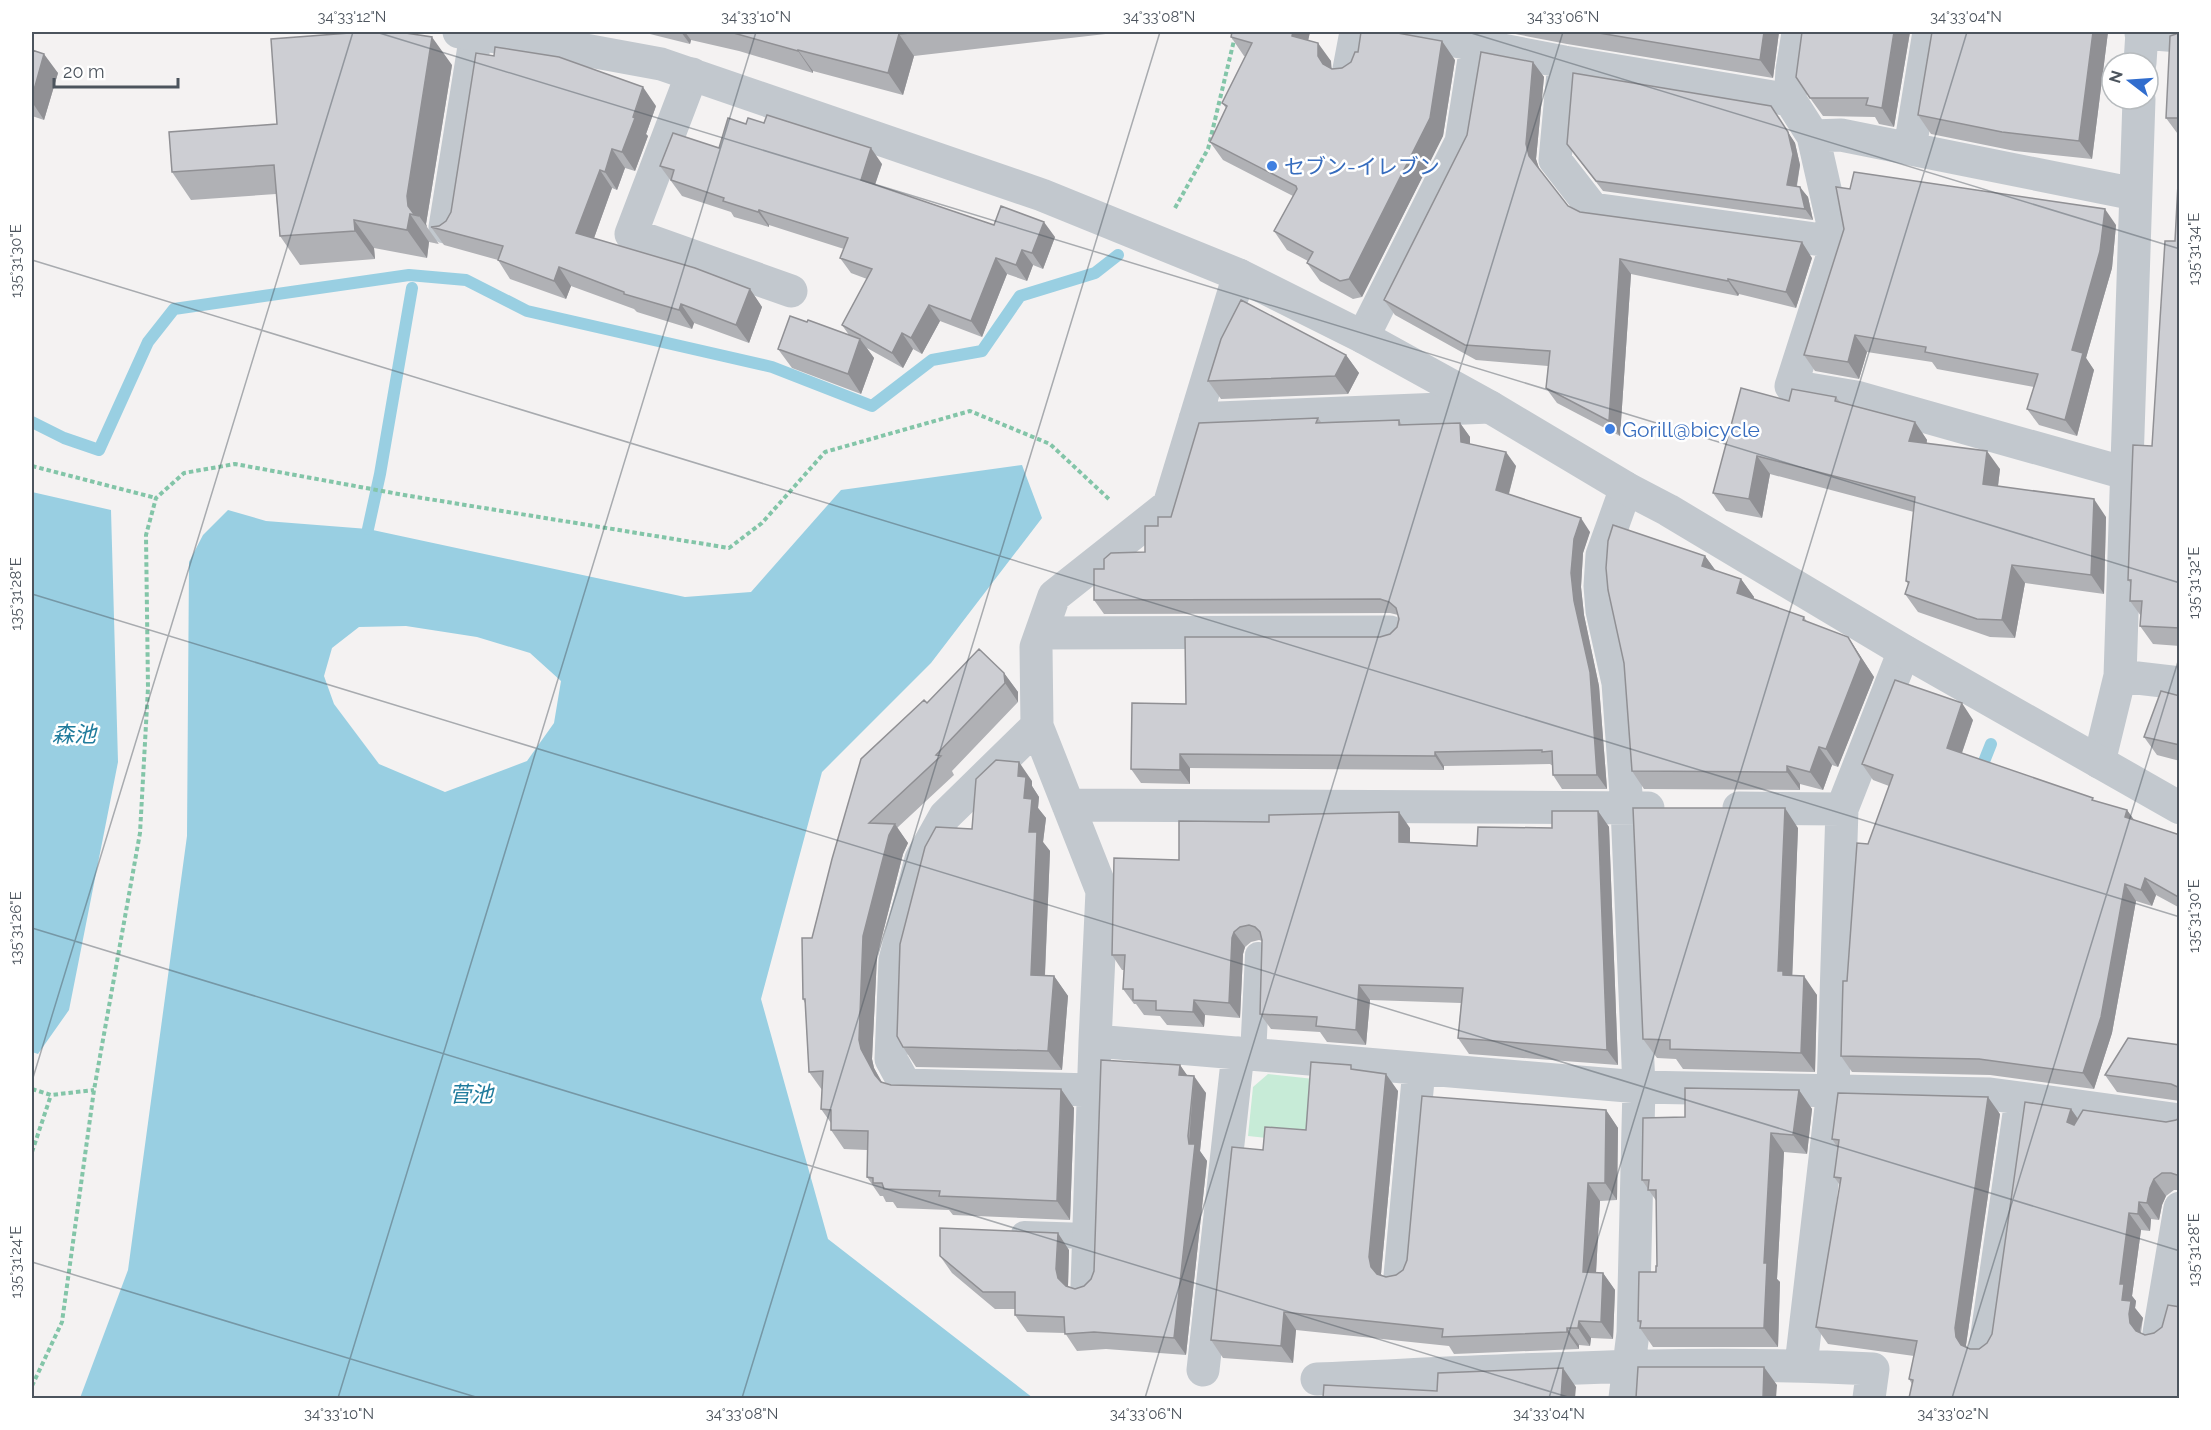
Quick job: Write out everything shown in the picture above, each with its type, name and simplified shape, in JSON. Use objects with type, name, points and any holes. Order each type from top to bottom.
[{"type":"street","points":[[1349,69],[1356,32]]},
{"type":"street","points":[[1409,32],[1564,62],[1790,100]]},
{"type":"street","points":[[1910,148],[1929,32]]},
{"type":"street","points":[[445,227],[468,33],[566,39],[692,74],[1042,195],[1239,275],[1363,337],[1490,407],[1904,651],[2180,808]]},
{"type":"street","points":[[1798,33],[1791,70],[1790,100],[1813,136],[1837,242],[1791,386],[1856,397],[2125,474]]},
{"type":"street","points":[[2141,42],[2180,36]]},
{"type":"street","points":[[1363,337],[1461,142],[1476,46]]},
{"type":"street","points":[[1564,62],[1555,160],[1593,209],[1837,242]]},
{"type":"street","points":[[692,74],[631,234],[791,291]]},
{"type":"street","points":[[2099,762],[2120,676],[2138,111]]},
{"type":"street","points":[[1813,136],[1841,135],[2135,194]]},
{"type":"street","points":[[1087,1287],[1102,891],[1037,726],[1036,647],[1054,596],[1169,505],[1239,275]]},
{"type":"street","points":[[1195,419],[1490,407]]},
{"type":"street","points":[[1625,1398],[1633,1333],[1639,1087],[1627,808],[1618,683],[1602,611],[1600,586],[1602,555],[1626,488]]},
{"type":"street","points":[[1041,633],[1390,632]]},
{"type":"street","points":[[1801,1365],[1833,1090],[1842,809],[1904,651]]},
{"type":"street","points":[[2120,676],[2180,683]]},
{"type":"street","points":[[1037,726],[945,816],[921,858],[895,960],[891,1059],[904,1085],[1093,1090]]},
{"type":"street","points":[[1068,805],[1675,808]]},
{"type":"street","points":[[1711,808],[1842,809]]},
{"type":"street","points":[[1095,1041],[1639,1087],[1990,1094],[2180,1120]]},
{"type":"street","points":[[1203,1370],[1246,1054]]},
{"type":"street","points":[[1400,1276],[1419,1069]]},
{"type":"street","points":[[1985,1348],[2021,1100]]},
{"type":"street","points":[[2159,1333],[2173,1284],[2180,1208]]},
{"type":"street","points":[[1317,1379],[1628,1366],[1801,1365],[1873,1369],[1869,1398]]},
{"type":"lane","points":[[1246,1054],[1258,955]]},
{"type":"lane","points":[[995,1232],[1088,1236]]},
{"type":"path","points":[[1156,241],[1208,149],[1236,32]]},
{"type":"path","points":[[32,1386],[62,1322],[94,1090],[140,833],[148,688],[146,535],[156,498],[184,473],[235,464],[404,495],[729,548],[762,522],[825,452],[970,411],[1050,444],[1110,500],[1137,530]]},
{"type":"path","points":[[32,466],[156,498]]},
{"type":"path","points":[[32,1089],[51,1095],[94,1090]]},
{"type":"path","points":[[32,1152],[51,1095]]},
{"type":"green space","points":[[1268,1074],[1314,1079],[1308,1142],[1248,1136],[1253,1087]]},
{"type":"water","name":"菅池","points":[[1022,465],[1042,518],[931,663],[822,772],[761,999],[828,1239],[1033,1398],[80,1398],[128,1270],[187,836],[189,562],[203,535],[228,510],[266,521],[368,529],[685,597],[751,592],[841,490]],"holes":[[[406,626],[477,637],[530,653],[561,681],[554,723],[527,761],[445,792],[379,764],[334,704],[324,676],[332,648],[359,627]]]},
{"type":"water","name":"森池","points":[[32,492],[111,510],[118,762],[69,1010],[38,1054],[32,1052]]},
{"type":"building","points":[[363,32],[399,32],[432,37],[407,196],[408,206],[413,213],[419,216],[410,214],[407,230],[354,220],[355,231],[280,236],[274,165],[172,172],[169,132],[277,124],[271,39]]},
{"type":"building","points":[[730,32],[921,32],[899,34],[888,73]]},
{"type":"building","points":[[1232,32],[1293,32],[1292,36],[1318,43],[1318,56],[1323,64],[1332,69],[1342,68],[1351,62],[1355,52],[1358,52],[1361,32],[1392,32],[1442,41],[1430,118],[1349,279],[1340,281],[1307,263],[1313,252],[1274,231],[1297,189],[1296,186],[1210,142],[1227,106],[1222,103],[1252,43],[1231,37]]},
{"type":"building","points":[[1593,32],[1764,32],[1760,60]]},
{"type":"building","points":[[1802,32],[1894,32],[1882,108],[1866,105],[1868,98],[1810,98],[1796,77]]},
{"type":"building","points":[[1932,32],[2093,32],[2079,141],[2002,132],[1918,115]]},
{"type":"building","points":[[2179,32],[2180,118],[2166,118],[2170,36]]},
{"type":"building","points":[[495,47],[559,57],[643,87],[633,117],[635,118],[622,152],[612,149],[605,172],[600,170],[576,233],[695,268],[750,289],[736,325],[681,304],[679,310],[624,294],[624,292],[559,267],[554,281],[498,260],[503,246],[431,227],[439,226],[446,221],[451,212],[476,53],[494,56]]},
{"type":"building","points":[[32,50],[44,54],[32,97]]},
{"type":"building","points":[[1481,52],[1533,62],[1526,144],[1529,156],[1568,206],[1580,212],[1802,242],[1786,292],[1620,259],[1609,421],[1546,388],[1550,351],[1465,345],[1384,300],[1467,135]]},
{"type":"building","points":[[1573,73],[1771,106],[1788,132],[1793,154],[1787,185],[1800,187],[1805,209],[1596,181],[1567,144]]},
{"type":"building","points":[[767,115],[871,148],[861,180],[994,225],[1001,206],[1044,222],[1032,253],[1022,250],[1016,265],[996,258],[971,321],[929,305],[911,338],[902,333],[892,353],[842,325],[872,269],[840,258],[848,238],[723,201],[724,198],[671,180],[674,170],[660,166],[673,133],[719,148],[728,118],[746,124],[748,118],[764,123]]},
{"type":"building","points":[[2180,145],[2180,628],[2140,626],[2142,601],[2130,601],[2131,580],[2128,580],[2133,445],[2152,446],[2165,241],[2175,241]]},
{"type":"building","points":[[1854,172],[2105,209],[2100,251],[2072,350],[2083,353],[2065,420],[2027,409],[2038,374],[1925,352],[1926,347],[1855,335],[1848,362],[1804,355],[1844,229],[1836,187],[1850,189]]},
{"type":"building","points":[[1241,300],[1346,355],[1335,376],[1208,381],[1221,339]]},
{"type":"building","points":[[790,316],[807,322],[808,320],[860,339],[848,374],[778,349]]},
{"type":"building","points":[[1741,388],[1789,401],[1792,389],[1836,397],[1835,401],[1915,422],[1909,441],[1987,451],[1983,484],[2094,499],[2091,575],[2012,565],[2002,620],[1977,619],[1905,594],[1909,582],[1906,581],[1915,497],[1757,456],[1749,499],[1713,493]]},
{"type":"building","points":[[1318,418],[1316,423],[1399,420],[1399,425],[1460,423],[1461,442],[1506,452],[1496,490],[1581,518],[1574,539],[1571,573],[1574,601],[1590,672],[1597,775],[1553,775],[1552,751],[1542,752],[1542,750],[1435,752],[1435,756],[1180,754],[1180,770],[1131,769],[1132,703],[1186,704],[1185,637],[1380,637],[1390,634],[1397,627],[1399,619],[1396,608],[1380,599],[1094,600],[1094,569],[1104,569],[1104,559],[1111,553],[1145,552],[1145,526],[1158,526],[1158,517],[1171,517],[1199,423]]},
{"type":"building","points":[[1613,525],[1705,556],[1702,566],[1741,579],[1737,593],[1804,617],[1803,620],[1848,637],[1861,659],[1826,749],[1819,747],[1810,772],[1787,766],[1787,772],[1632,771],[1624,663],[1608,590],[1606,568],[1608,541]]},
{"type":"building","points":[[979,649],[1004,673],[1005,683],[936,755],[941,756],[869,823],[895,824],[889,835],[863,936],[859,1040],[861,1049],[875,1075],[881,1082],[891,1085],[1061,1089],[1057,1201],[939,1196],[940,1191],[884,1189],[882,1183],[873,1183],[873,1178],[867,1177],[868,1131],[831,1130],[831,1110],[821,1109],[823,1071],[809,1072],[805,999],[803,999],[802,938],[812,938],[861,759],[924,700],[927,703]]},
{"type":"building","points":[[1895,680],[1962,703],[1947,748],[2093,798],[2092,800],[2127,810],[2125,817],[2180,835],[2180,898],[2145,878],[2141,890],[2125,884],[2101,1017],[2083,1073],[1979,1059],[1841,1056],[1843,981],[1847,981],[1857,843],[1868,844],[1893,775],[1862,764]]},
{"type":"building","points":[[2161,691],[2180,696],[2180,745],[2144,737]]},
{"type":"building","points":[[996,760],[1019,762],[1018,776],[1026,777],[1024,798],[1032,799],[1029,832],[1037,832],[1031,975],[1054,976],[1048,1051],[903,1047],[897,1036],[900,944],[925,847],[936,827],[972,829],[976,779]]},
{"type":"building","points":[[1633,808],[1785,808],[1778,971],[1783,971],[1783,975],[1804,976],[1801,1053],[1670,1049],[1670,1040],[1643,1039]]},
{"type":"building","points":[[1552,811],[1598,811],[1607,1050],[1458,1038],[1463,988],[1359,985],[1356,1030],[1316,1026],[1317,1017],[1260,1014],[1262,940],[1260,932],[1249,925],[1240,927],[1234,932],[1232,938],[1229,1003],[1194,1000],[1193,1012],[1156,1010],[1156,1001],[1133,1000],[1133,989],[1123,989],[1125,955],[1112,955],[1114,858],[1179,860],[1179,821],[1269,822],[1269,815],[1399,812],[1399,842],[1477,846],[1478,827],[1552,828]]},
{"type":"building","points":[[2128,1038],[2180,1045],[2180,1088],[2171,1084],[2105,1075]]},
{"type":"building","points":[[1101,1060],[1180,1065],[1179,1075],[1194,1076],[1188,1136],[1189,1144],[1195,1144],[1174,1338],[1094,1332],[1065,1334],[1064,1317],[1015,1315],[1015,1292],[983,1292],[940,1256],[940,1228],[1058,1233],[1056,1269],[1058,1278],[1066,1286],[1075,1289],[1084,1286],[1091,1279],[1094,1271]]},
{"type":"building","points":[[1311,1062],[1351,1065],[1351,1069],[1386,1074],[1369,1257],[1371,1267],[1377,1274],[1386,1277],[1396,1275],[1403,1270],[1407,1260],[1422,1096],[1606,1110],[1605,1183],[1588,1183],[1583,1272],[1603,1273],[1601,1322],[1579,1321],[1578,1328],[1567,1328],[1567,1332],[1442,1337],[1443,1329],[1284,1312],[1281,1346],[1211,1340],[1232,1147],[1263,1150],[1265,1127],[1306,1130]]},
{"type":"building","points":[[1685,1088],[1799,1090],[1793,1135],[1771,1133],[1764,1263],[1767,1263],[1764,1328],[1640,1328],[1641,1321],[1638,1321],[1639,1272],[1656,1272],[1657,1266],[1656,1190],[1648,1190],[1649,1180],[1642,1180],[1643,1118],[1685,1117]]},
{"type":"building","points":[[1838,1093],[1988,1097],[1955,1328],[1956,1337],[1961,1345],[1970,1349],[1979,1349],[1987,1343],[1992,1334],[2025,1102],[2071,1109],[2067,1122],[2074,1125],[2083,1110],[2166,1122],[2180,1117],[2180,1176],[2162,1173],[2154,1179],[2147,1203],[2139,1202],[2138,1214],[2129,1213],[2120,1284],[2124,1284],[2122,1300],[2131,1301],[2130,1323],[2136,1331],[2145,1335],[2154,1333],[2162,1327],[2168,1305],[2180,1307],[2180,1398],[1909,1398],[1913,1380],[1909,1379],[1917,1341],[1816,1327],[1841,1178],[1834,1177],[1839,1140],[1832,1139]]},
{"type":"building","points":[[1638,1367],[1764,1367],[1763,1398],[1636,1398]]},
{"type":"building","points":[[1563,1368],[1561,1398],[1323,1398],[1324,1385],[1437,1391],[1438,1373]]},
{"type":"waterway","points":[[32,422],[64,438],[99,450],[148,342],[174,309],[409,275],[466,280],[527,311],[772,367],[872,406],[932,360],[982,351],[1020,296],[1095,273],[1118,255]]},
{"type":"waterway","points":[[368,529],[380,474],[412,288]]},
{"type":"waterway","points":[[1979,774],[1991,744]]},
{"type":"place","name":"セブン-イレブン","points":[[1272,166]]},
{"type":"place","name":"Gorill@bicycle","points":[[1610,429]]}]
